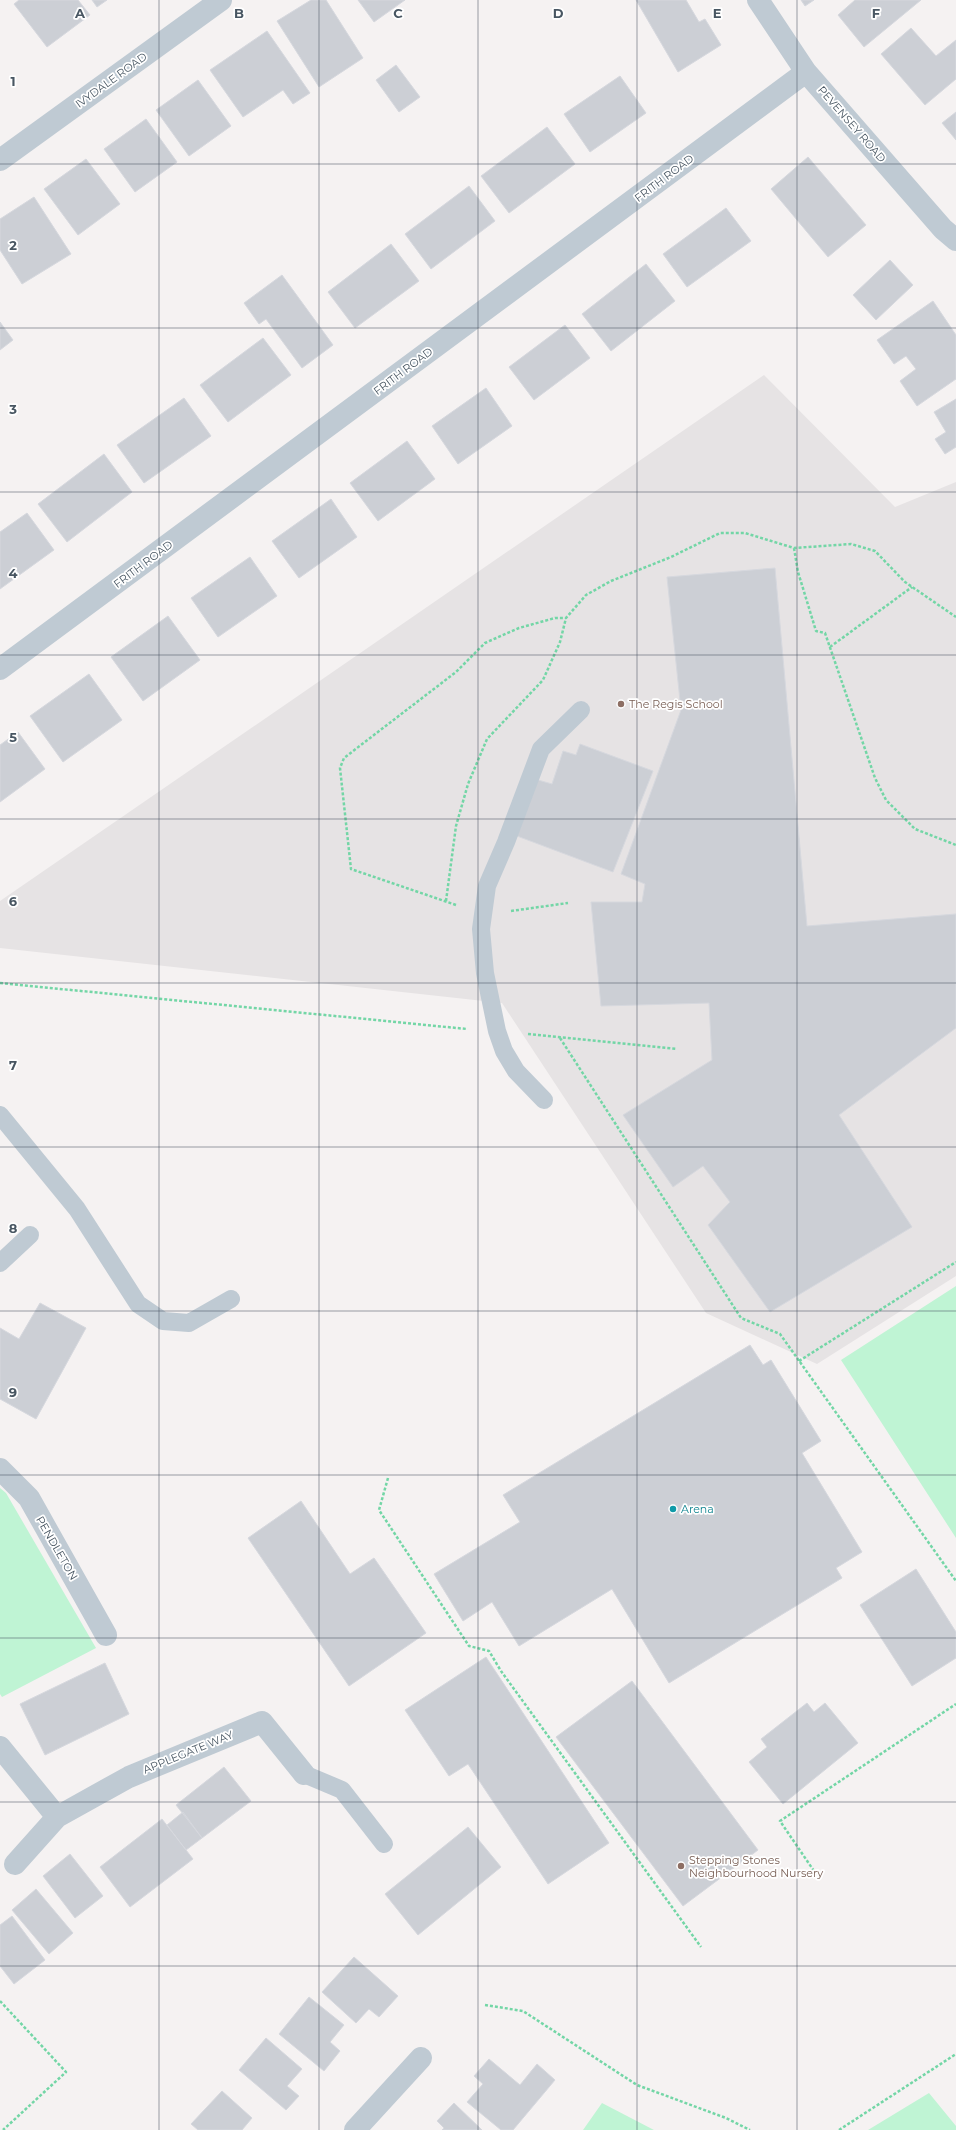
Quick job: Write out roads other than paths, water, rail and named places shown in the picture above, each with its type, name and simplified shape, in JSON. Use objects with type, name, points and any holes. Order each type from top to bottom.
[{"type":"street","name":"IVYDALE ROAD","points":[[0,160],[221,0]]},
{"type":"street","name":"PEVENSEY ROAD","points":[[758,0],[806,72],[943,229],[956,240]]},
{"type":"street","name":"FRITH ROAD","points":[[0,669],[806,72]]},
{"type":"street","name":"PENDLETON","points":[[0,1468],[29,1498],[106,1635]]},
{"type":"street","name":"APPLEGATE WAY","points":[[15,1864],[57,1817],[129,1777],[262,1722],[304,1774]]},
{"type":"street","points":[[0,1747],[57,1817]]},
{"type":"street","points":[[355,2130],[421,2058]]},
{"type":"lane","points":[[544,1100],[516,1071],[504,1051],[497,1032],[485,973],[481,930],[487,886],[506,842],[541,749],[581,710]]},
{"type":"lane","points":[[0,1115],[76,1209],[138,1304],[163,1321],[189,1323],[231,1299]]},
{"type":"lane","points":[[0,1263],[30,1235]]},
{"type":"lane","points":[[304,1774],[342,1790],[384,1844]]},
{"type":"place","name":"The Regis School","points":[[621,704]]},
{"type":"place","name":"Arena","points":[[673,1509]]},
{"type":"place","name":"Stepping Stones Neighbourhood Nursery","points":[[681,1866]]}]
